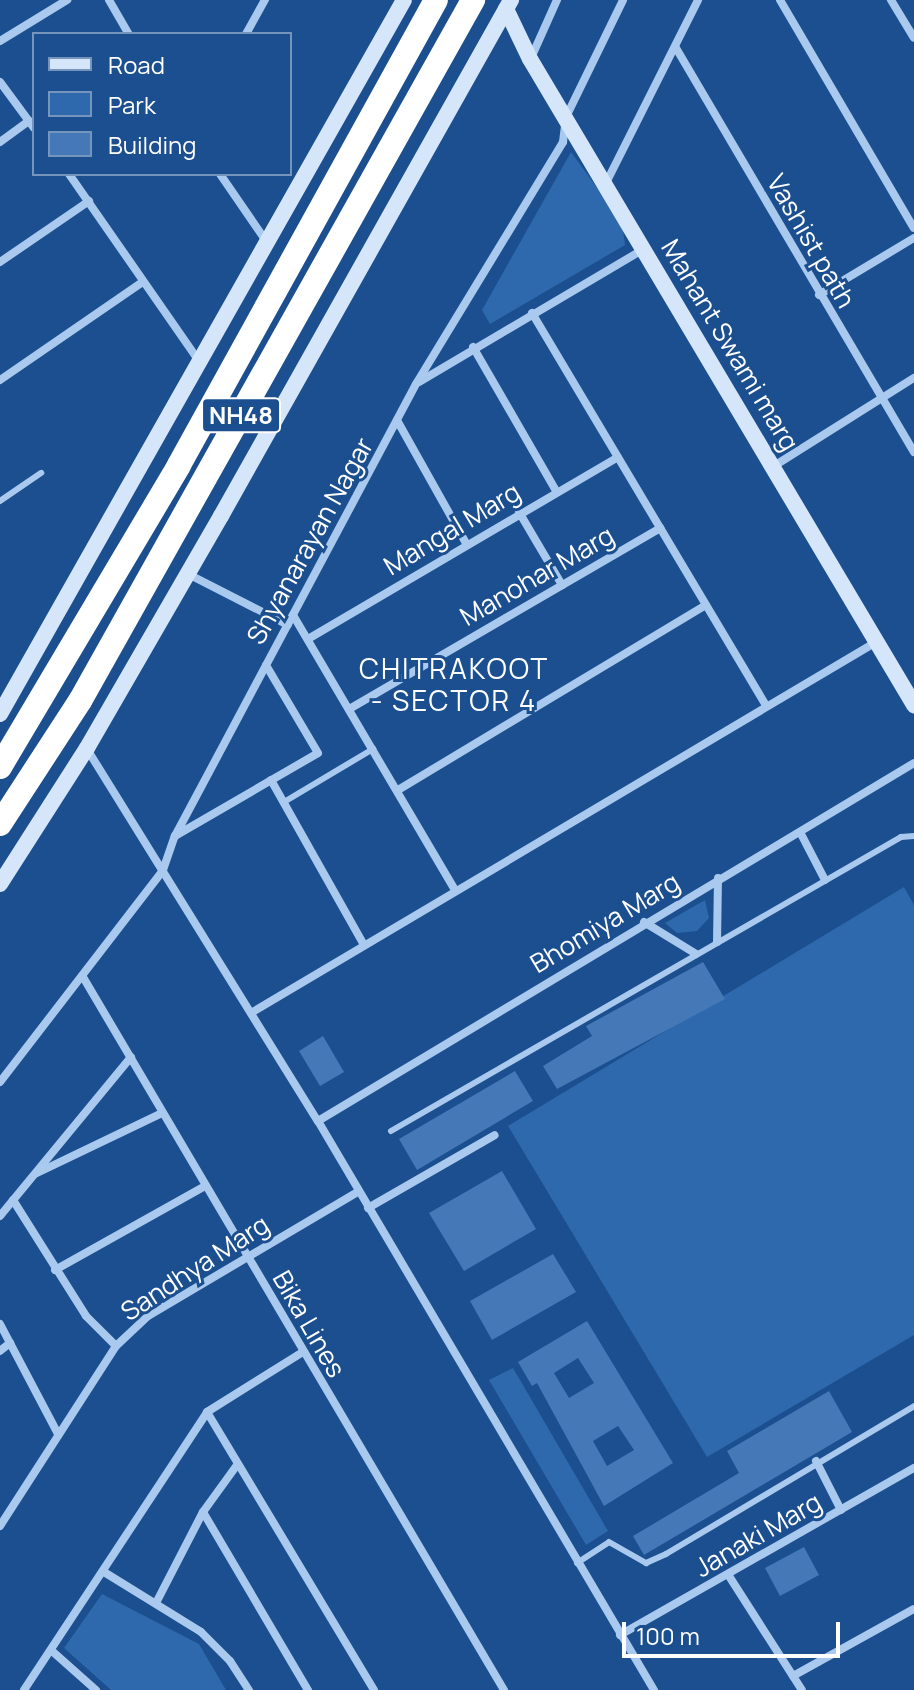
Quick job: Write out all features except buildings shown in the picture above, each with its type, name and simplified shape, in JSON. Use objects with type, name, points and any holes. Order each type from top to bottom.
[{"type":"highway","name":"NH48","points":[[0,767],[179,465],[436,0]]},
{"type":"highway","name":"NH48","points":[[0,824],[80,701],[473,0]]},
{"type":"street","points":[[0,41],[67,0]]},
{"type":"street","points":[[109,0],[128,32]]},
{"type":"street","points":[[247,32],[265,0]]},
{"type":"street","points":[[2,706],[201,365],[266,241],[403,0]]},
{"type":"street","points":[[530,59],[557,0]]},
{"type":"street","name":"Shyanarayan Nagar","points":[[0,1082],[163,870],[175,836],[416,384],[563,142],[566,117],[623,0]]},
{"type":"street","points":[[606,183],[698,0]]},
{"type":"street","points":[[780,0],[914,228]]},
{"type":"street","points":[[891,0],[914,38]]},
{"type":"street","points":[[0,884],[87,748],[188,574],[508,4]]},
{"type":"street","name":"Mahant Swami marg","points":[[508,4],[530,59],[914,705]]},
{"type":"street","name":"Vashist path","points":[[676,48],[914,452]]},
{"type":"street","points":[[0,82],[32,125],[0,142]]},
{"type":"street","points":[[70,176],[141,283],[201,365]]},
{"type":"street","points":[[221,176],[266,241]]},
{"type":"street","points":[[0,262],[89,201]]},
{"type":"street","points":[[819,295],[914,238]]},
{"type":"street","points":[[416,384],[473,347],[645,248]]},
{"type":"street","points":[[0,380],[141,283]]},
{"type":"street","points":[[532,313],[766,706]]},
{"type":"street","points":[[473,347],[556,491]]},
{"type":"street","points":[[774,466],[914,378]]},
{"type":"street","points":[[398,422],[466,543]]},
{"type":"street","name":"Mangal Marg","points":[[308,639],[466,543],[618,457]]},
{"type":"street","points":[[519,512],[562,585]]},
{"type":"street","name":"Manohar Marg","points":[[351,708],[660,528]]},
{"type":"street","points":[[188,574],[288,625]]},
{"type":"street","points":[[398,790],[706,605]]},
{"type":"street","points":[[293,615],[375,748],[455,890]]},
{"type":"street","points":[[251,1013],[877,642]]},
{"type":"street","points":[[175,836],[318,753],[266,665]]},
{"type":"street","points":[[87,748],[318,1121],[654,1690]]},
{"type":"street","name":"Bhomiya Marg","points":[[318,1121],[644,922],[914,763]]},
{"type":"street","points":[[271,780],[364,945]]},
{"type":"street","points":[[800,832],[825,880]]},
{"type":"street","points":[[717,942],[718,878]]},
{"type":"street","points":[[644,922],[696,954]]},
{"type":"street","name":"Bika Lines","points":[[83,977],[301,1353],[504,1690]]},
{"type":"street","points":[[0,1216],[131,1057]]},
{"type":"street","points":[[33,1175],[162,1113]]},
{"type":"street","points":[[368,1208],[495,1135]]},
{"type":"street","points":[[55,1270],[205,1186]]},
{"type":"street","name":"Sandhya Marg","points":[[0,1526],[116,1346],[148,1316],[359,1191]]},
{"type":"street","points":[[13,1200],[86,1316],[116,1346]]},
{"type":"street","points":[[0,1324],[58,1434]]},
{"type":"street","points":[[0,1351],[10,1343]]},
{"type":"street","points":[[24,1690],[207,1412],[301,1353]]},
{"type":"street","points":[[207,1412],[374,1690]]},
{"type":"street","points":[[816,1461],[841,1510]]},
{"type":"street","points":[[156,1603],[203,1512],[237,1465]]},
{"type":"street","name":"Janaki Marg","points":[[620,1635],[729,1576],[914,1468]]},
{"type":"street","points":[[203,1512],[308,1690]]},
{"type":"street","points":[[104,1572],[201,1632],[230,1661],[249,1690]]},
{"type":"street","points":[[729,1576],[802,1690]]},
{"type":"street","points":[[793,1676],[914,1609]]},
{"type":"street","points":[[52,1651],[96,1690]]},
{"type":"lane","points":[[0,501],[41,473]]},
{"type":"lane","points":[[284,802],[375,748]]},
{"type":"lane","points":[[391,1131],[901,837],[914,836]]},
{"type":"lane","points":[[577,1563],[609,1542],[646,1563],[666,1554],[816,1461],[914,1406]]},
{"type":"green space","points":[[571,152],[622,222],[625,245],[490,324],[482,310]]},
{"type":"green space","points":[[904,887],[914,905],[914,1335],[707,1457],[508,1126]]},
{"type":"green space","points":[[705,900],[709,918],[697,931],[677,933],[665,923]]},
{"type":"green space","points":[[513,1368],[608,1531],[586,1545],[489,1380]]},
{"type":"green space","points":[[102,1594],[199,1644],[226,1690],[111,1690],[64,1648]]},
{"type":"district","name":"CHITRAKOOT - SECTOR 4","points":[[454,684]]}]
